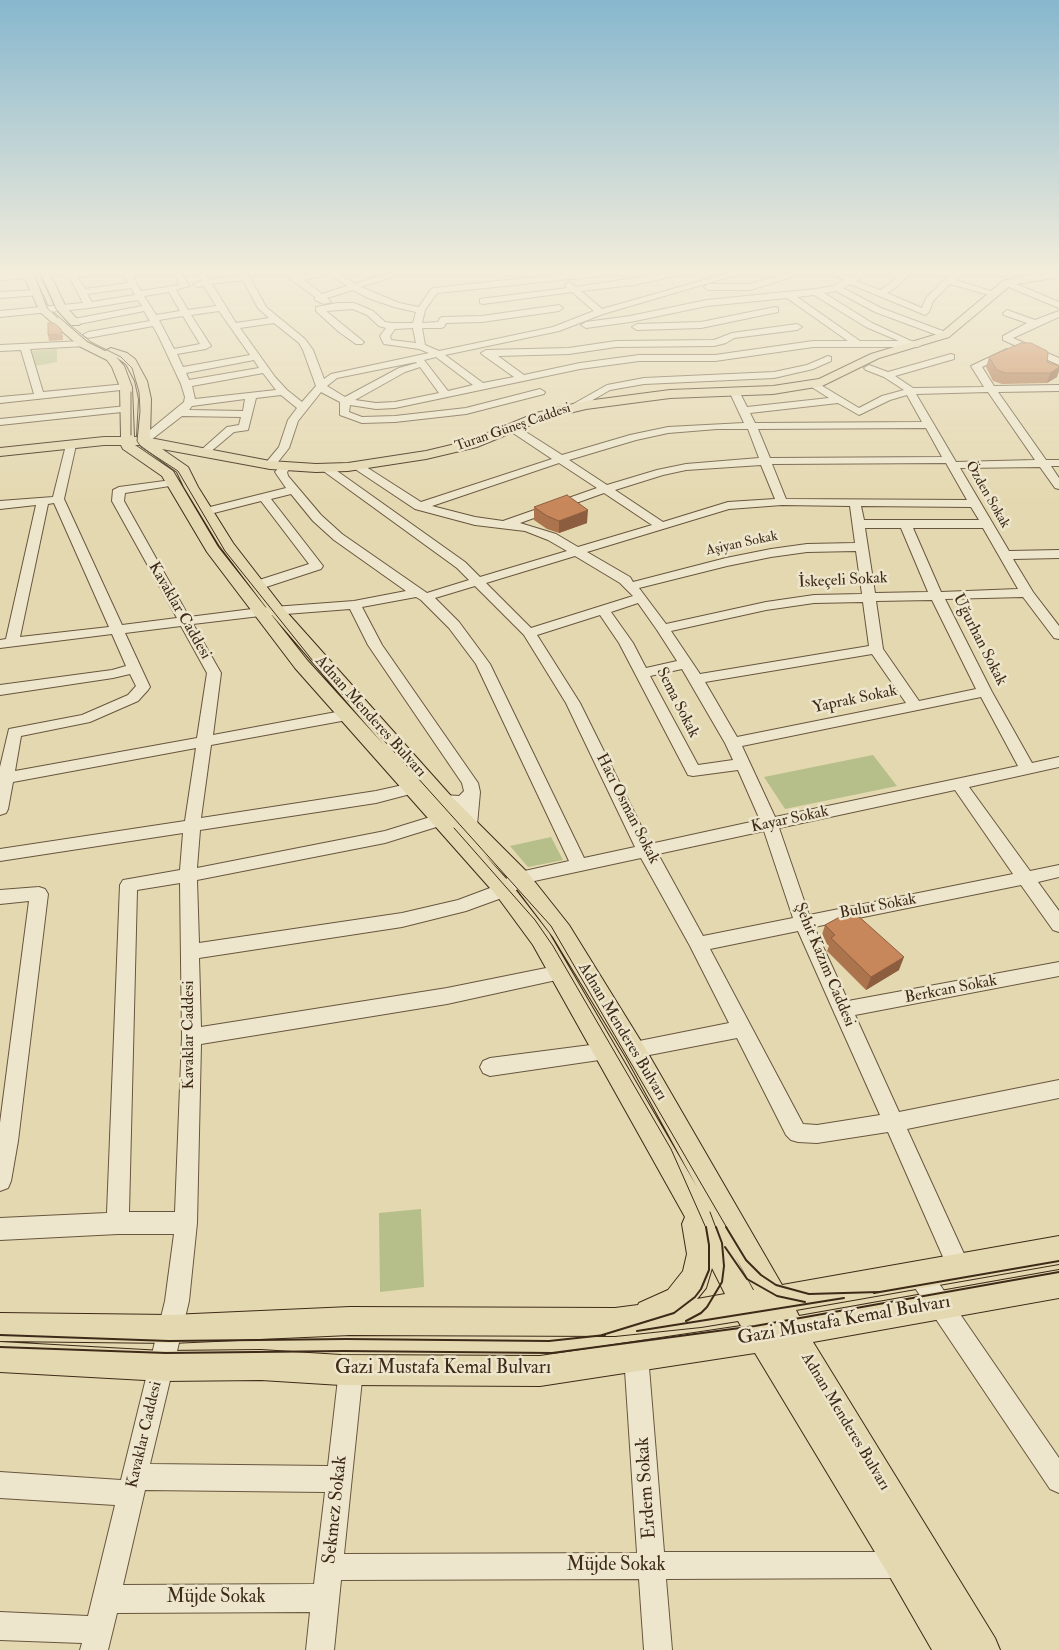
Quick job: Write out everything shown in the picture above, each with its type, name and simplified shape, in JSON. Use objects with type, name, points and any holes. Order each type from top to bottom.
[{"type":"main road","points":[[97,349],[114,361],[121,372],[126,387],[126,441]]},
{"type":"main road","points":[[107,349],[126,358],[134,366],[141,382],[145,399],[143,441]]},
{"type":"main road","name":"Turan Güneş Caddesi","points":[[0,452],[71,445],[143,441],[285,467],[326,468],[356,466],[457,448],[485,440],[511,427],[573,407],[648,396],[734,393],[814,384],[830,379],[874,356],[900,349]]},
{"type":"main road","name":"Adnan Menderes Bulvarı","points":[[126,441],[130,449],[175,475],[191,487],[227,545],[258,585],[269,612],[301,664],[412,788],[442,811],[469,826],[512,884],[561,972],[620,1051],[776,1300],[792,1332],[983,1650]]},
{"type":"main road","name":"Adnan Menderes Bulvarı","points":[[143,441],[175,475],[212,549],[442,811],[512,884],[561,931],[620,1051],[681,1184],[745,1306],[762,1337],[902,1565],[951,1650]]},
{"type":"main road","points":[[175,475],[191,456],[205,452]]},
{"type":"main road","points":[[597,1323],[655,1311],[678,1300],[692,1284],[699,1271],[701,1248],[695,1221],[681,1184]]},
{"type":"main road","name":"Gazi Mustafa Kemal Bulvarı","points":[[0,1327],[171,1329],[350,1321],[597,1323],[658,1319],[745,1306],[1059,1250]]},
{"type":"main road","name":"Gazi Mustafa Kemal Bulvarı","points":[[0,1357],[164,1366],[261,1365],[351,1370],[540,1371],[792,1332],[938,1304],[1059,1284]]},
{"type":"street","points":[[26,349],[39,396]]},
{"type":"street","points":[[143,441],[180,413],[188,403],[190,396],[186,384],[169,349]]},
{"type":"street","points":[[171,352],[188,349]]},
{"type":"street","points":[[249,349],[283,392],[303,408]]},
{"type":"street","points":[[307,349],[325,390],[345,401],[382,406],[622,360],[715,358],[783,349]]},
{"type":"street","points":[[427,349],[436,353],[480,386]]},
{"type":"street","points":[[345,401],[402,370],[448,349]]},
{"type":"street","points":[[436,353],[537,352],[582,349]]},
{"type":"street","points":[[869,368],[887,375],[1009,349]]},
{"type":"street","points":[[1029,349],[1059,362]]},
{"type":"street","points":[[537,352],[565,370]]},
{"type":"street","points":[[488,353],[522,378]]},
{"type":"street","points":[[180,371],[255,357]]},
{"type":"street","points":[[573,407],[606,388],[644,381],[764,376],[810,367],[828,360]]},
{"type":"street","points":[[960,360],[991,390],[1059,486]]},
{"type":"street","points":[[270,465],[284,448],[293,420],[328,380],[338,374],[420,361]]},
{"type":"street","points":[[420,361],[445,394]]},
{"type":"street","points":[[810,367],[816,375],[830,379]]},
{"type":"street","points":[[186,384],[265,370]]},
{"type":"street","name":"Özden Sokak","points":[[887,375],[910,391],[1027,593],[1059,635]]},
{"type":"street","points":[[814,384],[856,411],[861,412],[886,398],[910,391],[1059,388]]},
{"type":"street","points":[[0,400],[126,387]]},
{"type":"street","points":[[188,403],[283,392]]},
{"type":"street","points":[[345,401],[343,411],[351,418],[377,420],[466,412],[540,392]]},
{"type":"street","points":[[734,393],[752,427],[782,502]]},
{"type":"street","points":[[205,452],[232,429],[244,428],[252,396]]},
{"type":"street","points":[[743,411],[838,400]]},
{"type":"street","points":[[0,422],[127,409]]},
{"type":"street","points":[[180,413],[248,414]]},
{"type":"street","points":[[393,518],[561,459],[649,434],[706,426],[930,425]]},
{"type":"street","points":[[511,427],[660,525]]},
{"type":"street","points":[[0,809],[7,735],[85,719],[133,698],[143,687],[58,500],[71,445]]},
{"type":"street","points":[[507,524],[606,489],[661,472],[686,467],[765,462],[1059,463]]},
{"type":"street","name":"Şehit Kazım Caddesi","points":[[356,466],[420,507],[475,521],[507,524],[552,537],[580,552],[632,586],[664,629],[696,679],[733,744],[770,824],[803,922],[959,1267]]},
{"type":"street","points":[[285,467],[282,474],[292,490],[338,537],[421,595],[463,635],[483,664],[579,864]]},
{"type":"street","name":"Hacı Osman Sokak","points":[[326,468],[393,518],[445,553],[529,633],[573,703],[645,851],[652,858],[698,944],[787,1120],[798,1133],[817,1134],[894,1122]]},
{"type":"street","name":"Kavaklar Caddesi","points":[[96,1640],[158,1378],[164,1366],[177,1301],[186,1223],[192,1037],[188,875],[192,826],[214,673],[118,502],[119,490],[175,475]]},
{"type":"street","points":[[206,511],[292,490]]},
{"type":"street","points":[[258,585],[317,566],[264,497]]},
{"type":"street","points":[[0,505],[58,500]]},
{"type":"street","points":[[43,501],[6,643],[184,621],[354,605],[421,595],[478,583],[660,525],[728,506],[782,502],[975,504]]},
{"type":"street","points":[[855,502],[867,597],[876,649],[915,706]]},
{"type":"street","points":[[858,524],[986,524]]},
{"type":"street","name":"Uğurhan Sokak","points":[[905,524],[936,595],[985,692],[1028,768]]},
{"type":"street","name":"Aşiyan Sokak","points":[[632,586],[770,553],[807,548],[861,547]]},
{"type":"street","points":[[1005,555],[1059,554]]},
{"type":"street","name":"İskeçeli Sokak","points":[[664,629],[797,601],[867,597],[1027,593]]},
{"type":"street","points":[[529,633],[641,598]]},
{"type":"street","points":[[354,605],[375,645],[470,783],[472,792],[469,826]]},
{"type":"street","name":"Sema Sokak","points":[[602,609],[626,643],[692,771],[742,764]]},
{"type":"street","points":[[1042,613],[1059,613]]},
{"type":"street","points":[[696,679],[876,649]]},
{"type":"street","points":[[641,673],[686,664]]},
{"type":"street","points":[[0,690],[113,674],[134,668]]},
{"type":"street","name":"Yaprak Sokak","points":[[733,744],[985,692]]},
{"type":"street","points":[[5,770],[205,742],[347,715]]},
{"type":"street","name":"Kayar Sokak","points":[[190,952],[402,920],[460,906],[512,884],[579,864],[1059,762]]},
{"type":"street","points":[[958,783],[1059,925]]},
{"type":"street","points":[[0,855],[376,797],[412,788]]},
{"type":"street","points":[[118,1223],[129,885],[232,868],[385,837],[465,800],[472,792]]},
{"type":"street","name":"Bulut Sokak","points":[[698,944],[1059,871]]},
{"type":"street","points":[[0,897],[39,894],[8,1141],[0,1181]]},
{"type":"street","name":"Berkcan Sokak","points":[[842,1010],[1059,970]]},
{"type":"street","points":[[192,1037],[447,996],[561,972]]},
{"type":"street","points":[[490,1067],[620,1051],[742,1029]]},
{"type":"street","points":[[894,1122],[1059,1089]]},
{"type":"street","points":[[0,1229],[118,1223],[186,1223]]},
{"type":"street","points":[[919,1274],[1059,1480]]},
{"type":"street","name":"Erdem Sokak","points":[[636,1355],[658,1650]]},
{"type":"street","name":"Sekmez Sokak","points":[[320,1650],[351,1370]]},
{"type":"street","points":[[0,1485],[133,1485],[338,1479]]},
{"type":"street","name":"Müjde Sokak","points":[[330,1567],[902,1565]]},
{"type":"street","name":"Müjde Sokak","points":[[106,1599],[326,1598]]},
{"type":"street","points":[[0,1626],[96,1640]]},
{"type":"green space","points":[[57,349],[57,362],[35,366],[30,351]]},
{"type":"green space","points":[[873,755],[897,786],[785,809],[764,777]]},
{"type":"green space","points":[[551,837],[563,860],[528,867],[510,846]]},
{"type":"green space","points":[[421,1209],[424,1287],[380,1292],[379,1213]]},
{"type":"building","points":[[1007,349],[1043,349],[1048,354],[1047,362],[1059,367],[1050,373],[1005,373],[997,370],[989,357]]},
{"type":"building","points":[[567,495],[588,510],[559,521],[547,516],[534,507]]},
{"type":"building","points":[[847,913],[850,916],[856,914],[904,957],[871,977],[831,938],[835,935],[825,925]]},
{"type":"tram line","points":[[105,349],[121,357],[132,368],[139,392],[140,411],[137,441],[141,447],[178,471],[225,551],[317,666],[551,926],[727,1228]]},
{"type":"tram line","points":[[131,392],[131,435]]},
{"type":"tram line","points":[[454,828],[535,920],[553,946],[671,1149],[706,1228]]},
{"type":"tram line","points":[[710,1212],[716,1228]]},
{"type":"tram line","points":[[601,1335],[674,1313],[695,1297],[701,1289],[709,1270],[709,1245],[706,1227]]},
{"type":"tram line","points":[[686,1321],[701,1313],[707,1307],[722,1282],[724,1266],[722,1243],[716,1227]]},
{"type":"tram line","points":[[726,1227],[746,1260],[761,1275],[776,1285],[809,1294],[879,1292]]},
{"type":"tram line","points":[[725,1247],[747,1279],[777,1296],[805,1302]]},
{"type":"tram line","points":[[874,1293],[1059,1261]]},
{"type":"tram line","points":[[0,1347],[166,1353],[344,1351],[552,1353],[755,1326],[1059,1272]]},
{"type":"tram line","points":[[637,1331],[844,1298]]},
{"type":"tram line","points":[[0,1335],[169,1341],[346,1339],[549,1341],[601,1335]]},
{"type":"tram line","points":[[601,1335],[605,1335]]}]
